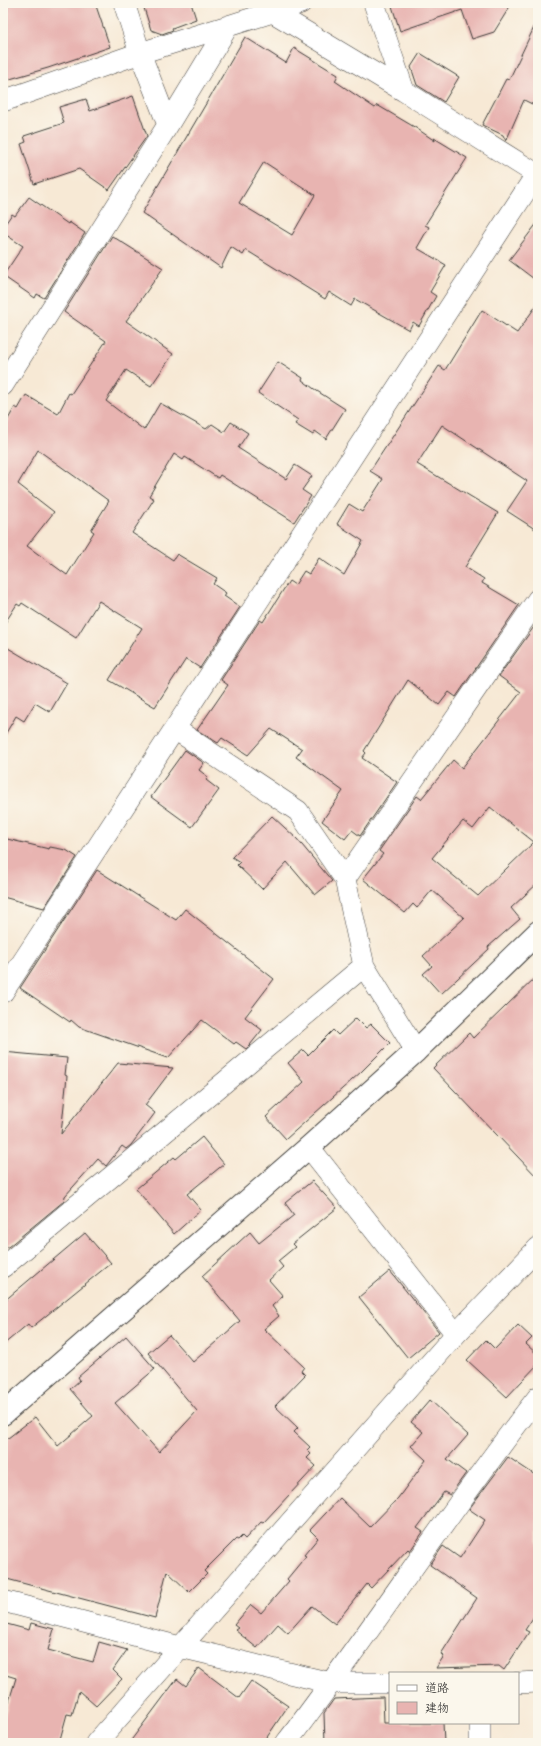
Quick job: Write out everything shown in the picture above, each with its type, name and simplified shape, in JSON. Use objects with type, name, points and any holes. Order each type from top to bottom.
[{"type":"street","points":[[124,3],[140,53],[168,125]]},
{"type":"street","points":[[3,101],[140,53],[302,3]]},
{"type":"street","points":[[374,3],[404,91]]},
{"type":"street","points":[[3,992],[538,174],[404,91],[271,12]]},
{"type":"street","points":[[3,385],[168,125],[228,26]]},
{"type":"street","points":[[345,879],[538,599]]},
{"type":"street","points":[[175,729],[298,812],[345,879],[364,966],[416,1051]]},
{"type":"street","points":[[3,1414],[309,1147],[416,1051],[538,932]]},
{"type":"street","points":[[3,1267],[364,966]]},
{"type":"street","points":[[309,1147],[456,1334]]},
{"type":"street","points":[[96,1743],[456,1334],[538,1248]]},
{"type":"street","points":[[286,1743],[331,1683],[491,1457],[538,1396]]},
{"type":"street","points":[[3,1600],[180,1647],[331,1683],[389,1683]]},
{"type":"street","points":[[519,1683],[538,1682]]},
{"type":"street","points":[[480,1724],[480,1743]]},
{"type":"building","points":[[3,3],[95,3],[110,47],[48,68],[3,81]]},
{"type":"building","points":[[159,3],[191,3],[196,19],[172,28],[173,30],[162,34],[151,30],[144,8]]},
{"type":"building","points":[[391,3],[512,3],[494,32],[472,39],[462,10],[400,31]]},
{"type":"building","points":[[538,19],[538,107],[524,100],[506,141],[503,135],[482,125],[506,79],[509,80]]},
{"type":"building","points":[[245,37],[286,63],[294,48],[338,75],[335,81],[375,108],[377,105],[435,141],[434,138],[467,158],[425,225],[429,227],[417,248],[446,265],[430,292],[436,296],[419,326],[413,322],[409,330],[355,299],[351,306],[329,292],[325,299],[246,250],[243,255],[231,247],[221,268],[142,213]],"holes":[[[264,162],[315,195],[292,235],[239,203]]]},
{"type":"building","points":[[420,53],[459,77],[444,102],[417,85],[411,67]]},
{"type":"building","points":[[133,96],[147,136],[109,190],[79,169],[34,184],[21,144],[26,142],[24,136],[64,123],[59,107],[86,99],[90,111]]},
{"type":"building","points":[[29,197],[68,224],[69,222],[85,233],[44,298],[37,294],[35,298],[3,276],[23,246],[3,233],[3,227],[12,214],[15,216]]},
{"type":"building","points":[[538,222],[538,282],[509,260]]},
{"type":"building","points":[[112,236],[163,268],[126,321],[173,354],[151,386],[126,370],[106,401],[144,430],[160,403],[206,429],[212,424],[224,432],[231,422],[248,433],[238,448],[286,479],[295,465],[312,476],[302,490],[311,496],[294,522],[220,475],[218,478],[185,457],[183,460],[174,454],[149,496],[154,499],[132,533],[173,560],[177,554],[217,578],[213,584],[226,593],[224,596],[240,607],[200,668],[186,659],[155,707],[109,680],[142,628],[99,601],[76,638],[22,603],[20,606],[17,604],[3,626],[3,428],[15,407],[18,409],[26,395],[58,414],[69,393],[71,394],[106,341],[64,312]],"holes":[[[38,450],[109,501],[91,530],[94,532],[67,575],[27,546],[54,512],[18,484]]]},
{"type":"building","points":[[538,303],[538,531],[507,511],[527,481],[442,425],[417,464],[498,513],[465,567],[484,579],[482,583],[519,605],[456,697],[449,692],[439,705],[408,680],[364,751],[366,753],[362,758],[397,782],[360,836],[352,830],[345,839],[322,821],[343,791],[296,757],[302,749],[271,729],[248,755],[222,738],[218,743],[197,730],[228,685],[221,680],[260,620],[263,622],[289,581],[295,585],[304,571],[309,574],[319,558],[344,575],[363,541],[337,524],[349,504],[362,512],[383,479],[370,471],[439,366],[445,370],[482,310],[517,333]]},
{"type":"building","points":[[278,362],[303,378],[302,380],[317,391],[345,409],[326,439],[315,431],[313,435],[295,424],[298,420],[258,393]]},
{"type":"building","points":[[536,624],[538,627],[538,883],[511,908],[520,919],[488,947],[489,949],[441,994],[423,974],[432,966],[423,956],[464,918],[432,890],[417,908],[413,904],[405,913],[363,879],[383,854],[379,851],[417,796],[421,799],[453,760],[462,768],[521,692],[499,676]],"holes":[[[490,807],[534,842],[478,896],[432,858],[463,821],[473,829]]]},
{"type":"building","points":[[3,645],[67,683],[50,712],[35,703],[24,721],[16,716],[3,738]]},
{"type":"building","points":[[185,750],[204,763],[199,770],[208,777],[206,780],[219,790],[192,827],[151,797]]},
{"type":"building","points":[[272,816],[297,839],[332,881],[315,895],[287,862],[262,889],[237,865],[240,862],[232,857]]},
{"type":"building","points":[[3,838],[49,849],[50,847],[66,850],[77,857],[44,908],[3,897]]},
{"type":"building","points":[[97,870],[176,920],[185,909],[274,979],[245,1017],[262,1030],[246,1049],[236,1042],[234,1044],[202,1020],[168,1058],[79,1027],[71,1020],[70,1022],[20,988]]},
{"type":"building","points":[[538,975],[538,1178],[433,1068],[469,1033],[473,1038]]},
{"type":"building","points":[[356,1018],[366,1028],[371,1024],[390,1043],[361,1072],[286,1139],[266,1117],[304,1082],[288,1063],[303,1050],[308,1055],[333,1030],[338,1035]]},
{"type":"building","points":[[3,1052],[67,1058],[65,1075],[67,1076],[61,1134],[118,1063],[173,1068],[145,1105],[155,1113],[131,1145],[126,1149],[122,1146],[106,1166],[98,1159],[65,1196],[64,1201],[8,1247],[3,1247]]},
{"type":"building","points":[[202,1137],[224,1164],[187,1194],[201,1210],[174,1234],[136,1189],[174,1157],[176,1159]]},
{"type":"building","points":[[312,1181],[337,1208],[292,1244],[295,1247],[278,1261],[283,1267],[269,1280],[283,1296],[272,1306],[279,1316],[264,1329],[304,1367],[301,1371],[305,1375],[275,1406],[298,1428],[294,1432],[310,1447],[307,1450],[311,1454],[307,1458],[316,1466],[263,1523],[261,1522],[245,1539],[242,1536],[238,1540],[236,1539],[204,1571],[207,1574],[189,1592],[167,1571],[155,1618],[3,1578],[3,1442],[35,1417],[58,1446],[93,1416],[70,1389],[80,1380],[78,1377],[126,1336],[155,1369],[115,1403],[159,1452],[197,1411],[148,1353],[169,1335],[193,1362],[240,1321],[202,1276],[250,1232],[259,1243],[294,1215],[285,1203]]},
{"type":"building","points":[[85,1233],[111,1263],[31,1328],[28,1324],[3,1345],[3,1302]]},
{"type":"building","points":[[390,1271],[439,1332],[408,1358],[359,1297]]},
{"type":"building","points":[[518,1325],[532,1338],[526,1344],[538,1355],[538,1364],[507,1397],[467,1360],[486,1340],[495,1349]]},
{"type":"building","points":[[430,1400],[468,1435],[447,1459],[466,1473],[450,1495],[444,1492],[417,1528],[423,1532],[410,1551],[408,1549],[371,1588],[367,1584],[335,1624],[312,1606],[288,1633],[278,1624],[257,1648],[235,1630],[238,1628],[234,1625],[251,1605],[261,1613],[289,1581],[287,1579],[306,1556],[304,1555],[318,1538],[310,1530],[340,1498],[370,1527],[398,1498],[426,1460],[411,1446],[423,1432],[411,1422]]},
{"type":"building","points":[[508,1457],[538,1477],[538,1610],[525,1630],[529,1632],[504,1670],[499,1666],[436,1668],[444,1656],[441,1654],[477,1598],[430,1565],[443,1546],[460,1558],[485,1520],[469,1509]]},
{"type":"building","points":[[3,1623],[29,1630],[31,1623],[54,1629],[48,1650],[93,1662],[99,1642],[127,1650],[113,1670],[122,1679],[96,1706],[79,1691],[72,1715],[67,1714],[59,1743],[3,1743],[3,1721],[16,1678],[3,1674]]},
{"type":"building","points":[[199,1668],[239,1698],[251,1681],[288,1706],[263,1743],[129,1743],[177,1679],[186,1686]]},
{"type":"building","points":[[383,1697],[384,1723],[443,1724],[444,1743],[325,1743],[324,1713],[334,1699]]}]
